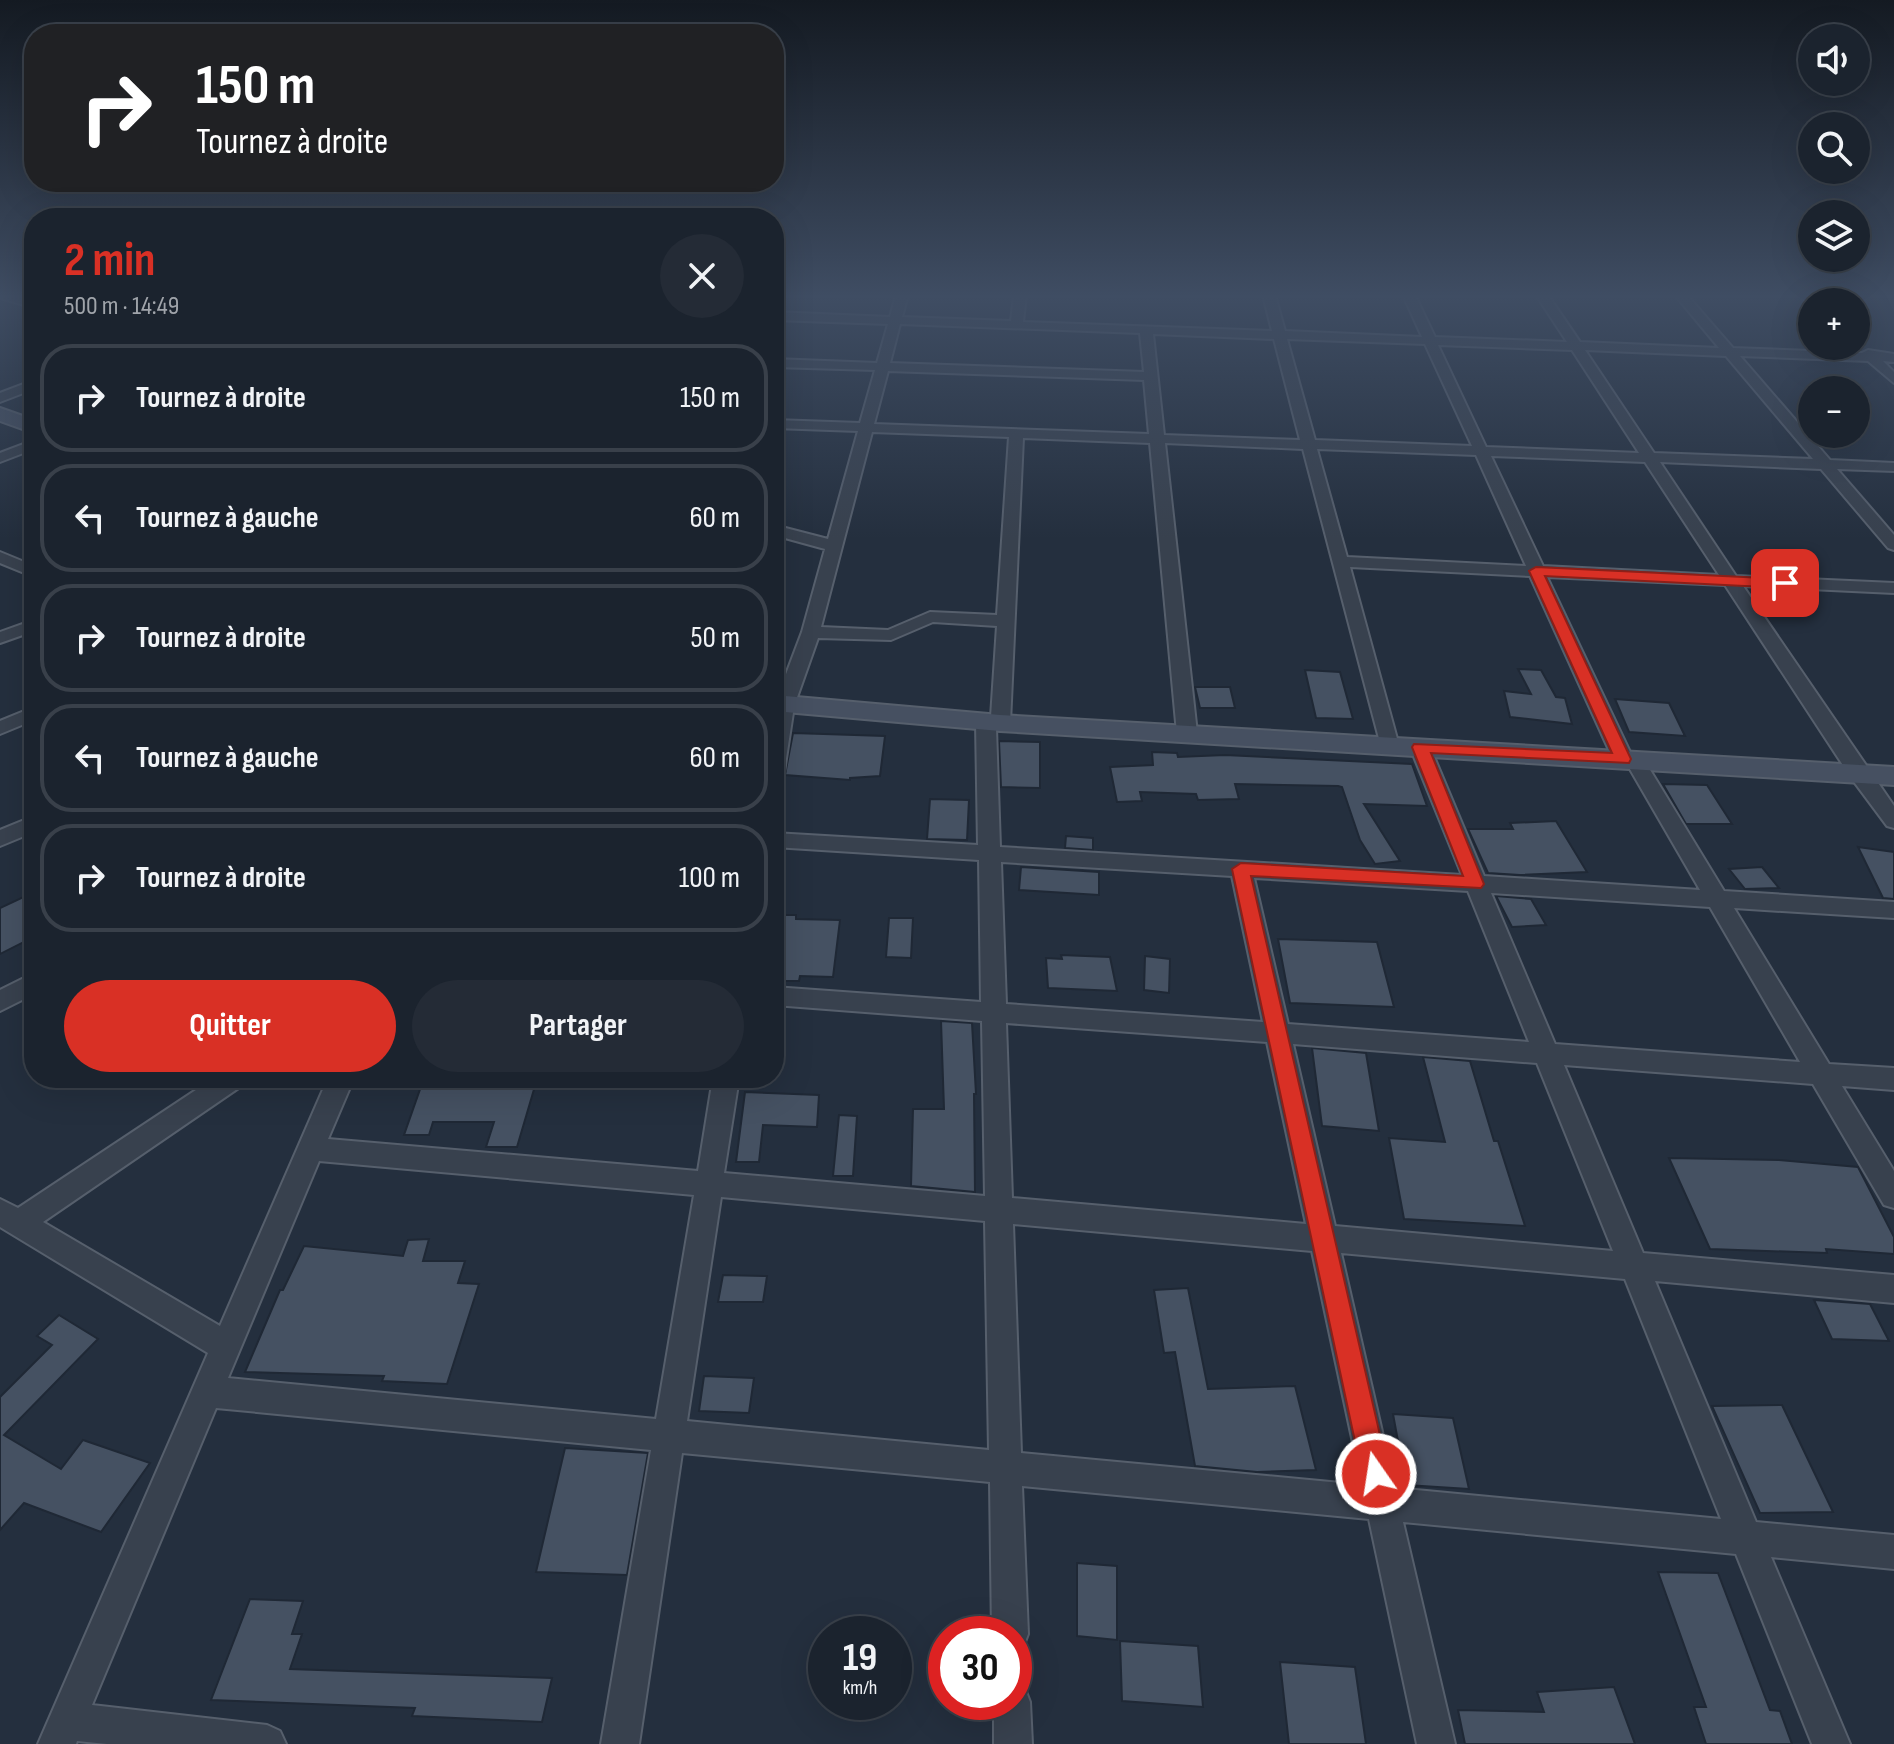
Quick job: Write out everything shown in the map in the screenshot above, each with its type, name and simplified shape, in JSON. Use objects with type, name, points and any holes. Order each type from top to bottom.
[{"type":"main road","points":[[0,414],[24,423]]},
{"type":"main road","points":[[784,705],[993,722],[1894,776]]},
{"type":"street","points":[[784,694],[811,632],[880,376]]},
{"type":"street","points":[[1151,376],[1187,733]]},
{"type":"street","points":[[1291,376],[1389,746]]},
{"type":"street","points":[[1446,376],[1536,571],[1629,760],[1894,1196]]},
{"type":"street","points":[[1596,376],[1859,774],[1894,821]]},
{"type":"street","points":[[1751,376],[1894,545]]},
{"type":"street","points":[[0,398],[24,388]]},
{"type":"street","points":[[784,424],[1894,467]]},
{"type":"street","points":[[1010,1616],[989,853],[993,722],[1005,621],[1016,433]]},
{"type":"street","points":[[0,458],[24,448]]},
{"type":"street","points":[[784,533],[834,546]]},
{"type":"street","points":[[0,557],[24,564]]},
{"type":"street","points":[[1340,562],[1894,588]]},
{"type":"street","points":[[811,632],[891,635],[930,617],[1005,621]]},
{"type":"street","points":[[0,638],[24,629]]},
{"type":"street","points":[[0,728],[24,717]]},
{"type":"street","points":[[1420,747],[1831,1744]]},
{"type":"street","points":[[0,839],[24,828]]},
{"type":"street","points":[[784,841],[1894,910]]},
{"type":"street","points":[[1241,869],[1436,1744]]},
{"type":"street","points":[[0,1002],[24,988]]},
{"type":"street","points":[[784,997],[1894,1079]]},
{"type":"street","points":[[218,1088],[9,1217],[227,1347]]},
{"type":"street","points":[[267,1744],[62,1732],[337,1088]]},
{"type":"street","points":[[620,1744],[724,1088]]},
{"type":"street","points":[[311,1149],[1894,1289]]},
{"type":"street","points":[[208,1392],[1894,1552]]},
{"type":"street","points":[[1012,1720],[1013,1744]]},
{"type":"building","points":[[1518,669],[1541,670],[1556,697],[1565,698],[1572,724],[1510,717],[1504,691],[1531,694]]},
{"type":"building","points":[[1305,670],[1340,672],[1353,719],[1316,718]]},
{"type":"building","points":[[1195,687],[1230,687],[1235,708],[1200,708]]},
{"type":"building","points":[[1615,699],[1669,703],[1685,736],[1629,732]]},
{"type":"building","points":[[793,733],[885,736],[880,776],[850,780],[785,775]]},
{"type":"building","points":[[999,741],[1040,742],[1040,788],[1001,787]]},
{"type":"building","points":[[1152,752],[1177,753],[1178,757],[1225,755],[1412,764],[1427,806],[1364,804],[1400,861],[1375,864],[1360,840],[1342,787],[1338,786],[1235,784],[1239,799],[1198,800],[1196,794],[1140,792],[1142,801],[1117,802],[1110,767],[1153,765]]},
{"type":"building","points":[[1663,784],[1707,785],[1732,824],[1686,824]]},
{"type":"building","points":[[930,799],[969,800],[967,840],[927,839]]},
{"type":"building","points":[[1556,821],[1587,872],[1488,873],[1468,829],[1513,829],[1510,823]]},
{"type":"building","points":[[1066,836],[1093,838],[1093,850],[1065,848]]},
{"type":"building","points":[[1858,847],[1894,852],[1894,899],[1883,898]]},
{"type":"building","points":[[1021,867],[1099,872],[1099,895],[1019,890]]},
{"type":"building","points":[[1762,867],[1779,888],[1745,889],[1729,869]]},
{"type":"building","points":[[1496,896],[1531,899],[1546,925],[1512,927]]},
{"type":"building","points":[[24,897],[24,942],[0,954],[0,908]]},
{"type":"building","points":[[784,915],[796,915],[796,919],[840,920],[833,977],[800,976],[799,981],[784,981]]},
{"type":"building","points":[[889,918],[913,918],[911,958],[886,957]]},
{"type":"building","points":[[1278,939],[1377,942],[1394,1007],[1290,1003]]},
{"type":"building","points":[[1061,955],[1110,957],[1117,991],[1048,988],[1046,958],[1062,959]]},
{"type":"building","points":[[1145,956],[1170,959],[1169,993],[1144,990]]},
{"type":"building","points":[[941,1021],[972,1023],[976,1094],[975,1192],[911,1186],[913,1109],[944,1109]]},
{"type":"building","points":[[1312,1048],[1366,1053],[1379,1131],[1322,1126]]},
{"type":"building","points":[[1423,1057],[1470,1061],[1494,1141],[1498,1141],[1525,1226],[1404,1219],[1389,1138],[1445,1142]]},
{"type":"building","points":[[420,1088],[534,1088],[517,1147],[486,1147],[494,1122],[433,1122],[429,1135],[404,1135]]},
{"type":"building","points":[[745,1092],[819,1095],[817,1127],[763,1125],[759,1162],[736,1162]]},
{"type":"building","points":[[839,1115],[857,1116],[853,1176],[833,1176]]},
{"type":"building","points":[[1669,1158],[1779,1160],[1858,1167],[1894,1237],[1894,1254],[1826,1249],[1827,1253],[1710,1249]]},
{"type":"building","points":[[429,1239],[423,1261],[465,1261],[458,1283],[479,1284],[447,1384],[382,1381],[384,1376],[245,1372],[280,1290],[283,1290],[304,1246],[403,1256],[408,1240]]},
{"type":"building","points":[[723,1275],[767,1276],[763,1302],[718,1302]]},
{"type":"building","points":[[1188,1288],[1208,1389],[1295,1386],[1316,1470],[1257,1472],[1195,1466],[1175,1352],[1164,1353],[1154,1290]]},
{"type":"building","points":[[1814,1300],[1870,1304],[1889,1341],[1832,1339]]},
{"type":"building","points":[[59,1315],[98,1339],[4,1435],[61,1469],[83,1440],[150,1463],[101,1532],[24,1503],[0,1530],[0,1397],[52,1345],[37,1336]]},
{"type":"building","points":[[704,1376],[754,1378],[749,1413],[699,1411]]},
{"type":"building","points":[[1782,1405],[1833,1512],[1760,1513],[1712,1406]]},
{"type":"building","points":[[1393,1414],[1453,1418],[1469,1489],[1406,1485]]},
{"type":"building","points":[[565,1448],[648,1453],[627,1575],[536,1572]]},
{"type":"building","points":[[1077,1563],[1117,1566],[1117,1640],[1077,1636]]},
{"type":"building","points":[[1658,1572],[1718,1573],[1770,1710],[1780,1711],[1792,1744],[1706,1744],[1694,1707],[1706,1707]]},
{"type":"building","points":[[250,1599],[303,1601],[292,1634],[302,1634],[290,1669],[552,1678],[542,1722],[412,1716],[415,1708],[211,1700]]},
{"type":"building","points":[[1120,1641],[1198,1646],[1203,1707],[1122,1701]]},
{"type":"building","points":[[1280,1662],[1355,1667],[1366,1744],[1289,1744]]},
{"type":"building","points":[[1614,1687],[1635,1744],[1465,1744],[1458,1710],[1544,1712],[1537,1692]]},
{"type":"route","points":[[1376,1474],[1241,869],[1475,884],[1420,747],[1623,759],[1536,571],[1785,583]]}]
